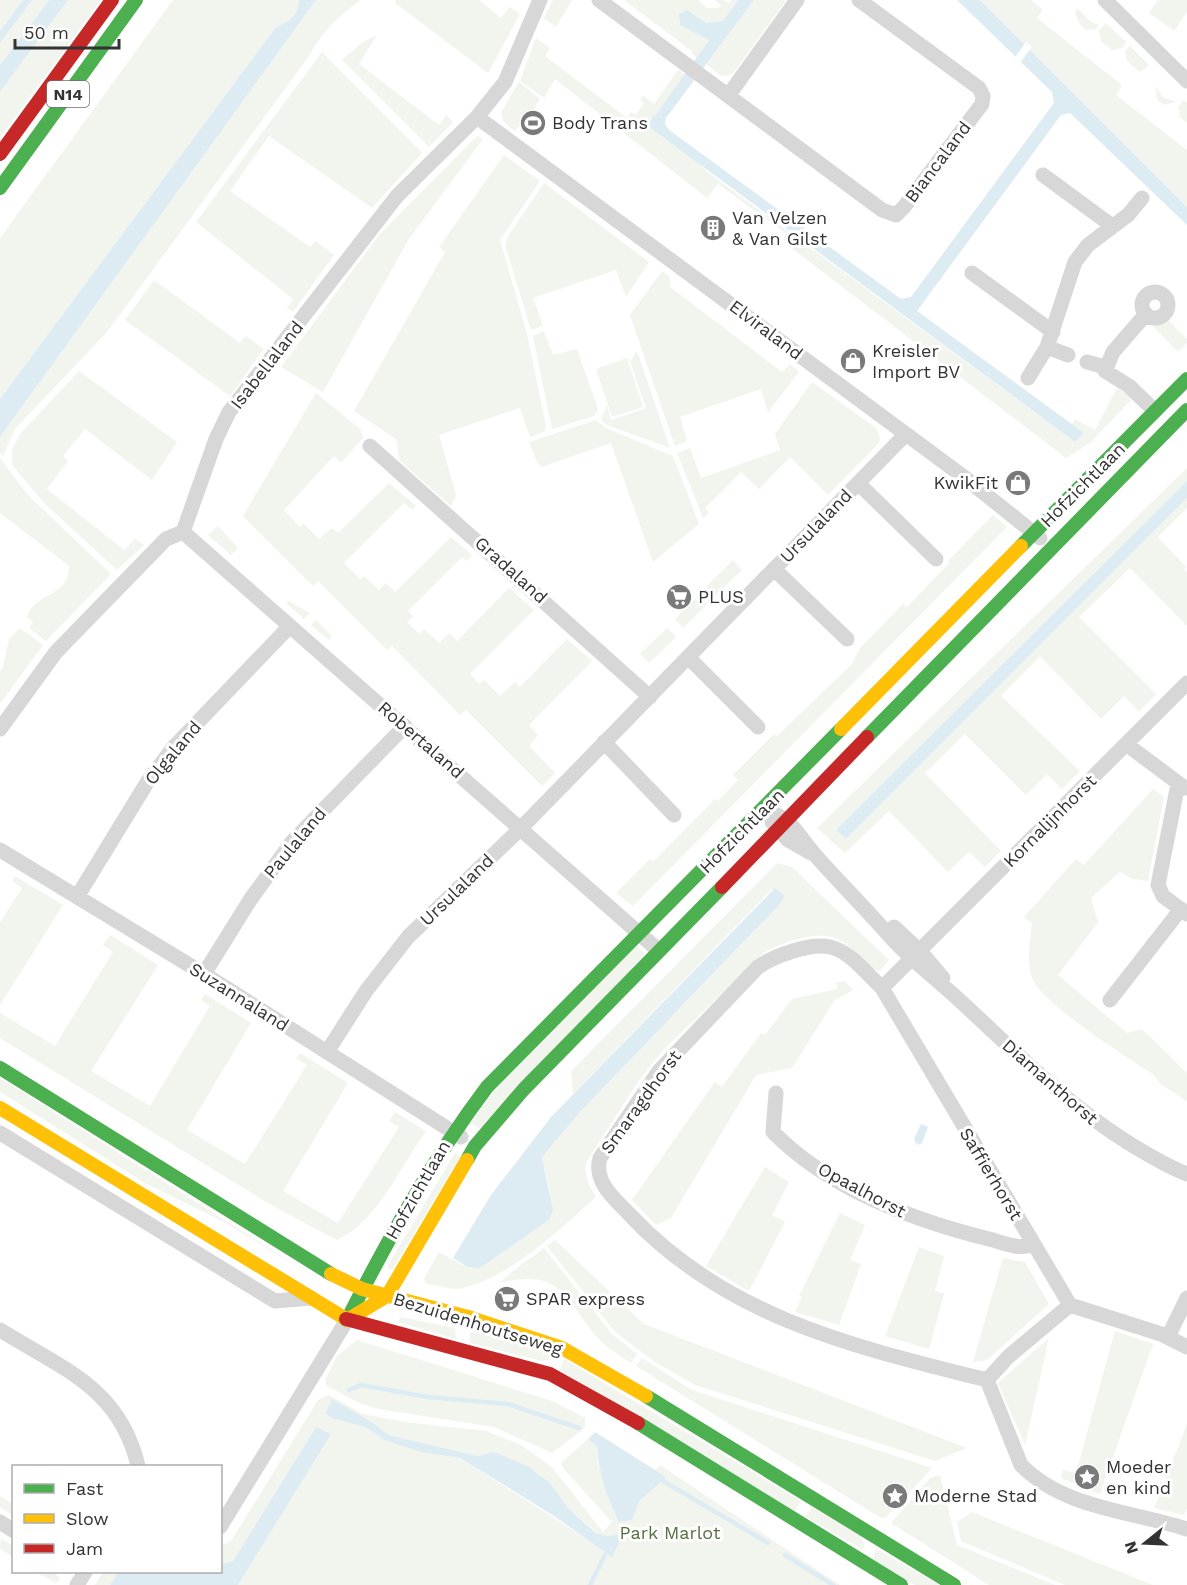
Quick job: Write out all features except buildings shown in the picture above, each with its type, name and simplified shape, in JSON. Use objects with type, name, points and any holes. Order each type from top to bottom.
[{"type":"main road","name":"N14","points":[[0,154],[112,0]]},
{"type":"main road","name":"N14","points":[[0,188],[136,0]]},
{"type":"main road","name":"Hofzichtlaan","points":[[347,1320],[362,1289],[453,1131],[487,1087],[1187,379]]},
{"type":"main road","name":"Hofzichtlaan","points":[[347,1320],[387,1296],[475,1146],[524,1089],[1187,410]]},
{"type":"main road","name":"Bezuidenhoutseweg","points":[[0,1068],[334,1276],[362,1289],[468,1317],[562,1348],[621,1381],[954,1585]]},
{"type":"main road","name":"Bezuidenhoutseweg","points":[[0,1108],[347,1320],[550,1374],[601,1400],[901,1585]]},
{"type":"street","name":"Isabellaland","points":[[183,532],[216,439],[229,412],[397,196],[477,117],[509,75],[540,0]]},
{"type":"street","name":"Biancaland","points":[[599,0],[882,210],[896,215],[982,104],[983,96],[979,88],[859,0]]},
{"type":"street","points":[[728,96],[797,0]]},
{"type":"street","points":[[1105,0],[1187,81]]},
{"type":"street","name":"Elviraland","points":[[477,117],[906,434],[1035,534],[1051,549]]},
{"type":"street","points":[[1042,175],[1111,225]]},
{"type":"street","points":[[1028,378],[1050,339],[1075,261],[1088,245],[1111,225],[1128,215],[1142,198]]},
{"type":"street","points":[[972,273],[1068,356]]},
{"type":"street","points":[[1105,367],[1113,351],[1146,314]]},
{"type":"street","points":[[1087,362],[1105,367],[1110,376],[1129,386],[1155,411]]},
{"type":"street","name":"Ursulaland","points":[[327,1052],[366,991],[408,938],[650,697],[906,434]]},
{"type":"street","name":"Gradaland","points":[[370,446],[650,697]]},
{"type":"street","name":"Ursulaland","points":[[858,483],[936,559]]},
{"type":"street","points":[[0,729],[56,652],[166,539],[183,532]]},
{"type":"street","name":"Robertaland","points":[[183,532],[658,950]]},
{"type":"street","name":"Ursulaland","points":[[774,569],[847,639]]},
{"type":"street","name":"Olgaland","points":[[77,897],[148,781],[173,748],[290,626]]},
{"type":"street","points":[[688,657],[758,727]]},
{"type":"street","name":"Kornalijnhorst","points":[[917,956],[1187,683]]},
{"type":"street","name":"Paulaland","points":[[204,974],[250,900],[292,842],[405,726]]},
{"type":"street","points":[[604,742],[674,815]]},
{"type":"street","points":[[1110,1000],[1184,912],[1163,896],[1158,885],[1182,787],[1126,744]]},
{"type":"street","name":"Diamanthorst","points":[[764,808],[874,916],[893,926],[917,956],[955,996],[1049,1086],[1090,1119],[1164,1165],[1186,1174]]},
{"type":"street","name":"Suzannaland","points":[[0,850],[204,974],[475,1146]]},
{"type":"street","name":"Smaragdhorst","points":[[882,988],[845,955],[830,946],[786,953],[771,958],[758,967],[659,1071],[600,1158],[597,1168],[601,1181],[611,1195],[649,1236],[689,1269],[744,1303],[783,1321],[987,1380]]},
{"type":"street","points":[[882,988],[917,956]]},
{"type":"street","name":"Saffierhorst","points":[[882,988],[1070,1305]]},
{"type":"street","name":"Opaalhorst","points":[[776,1093],[773,1132],[791,1150],[849,1187],[892,1209],[926,1221],[1014,1246],[1033,1244]]},
{"type":"street","points":[[0,1133],[275,1302],[311,1298]]},
{"type":"street","points":[[1168,1337],[1187,1298]]},
{"type":"street","points":[[1187,1347],[1168,1337],[1070,1305],[1008,1357],[987,1380],[1022,1465],[1032,1476],[1057,1491],[1098,1506],[1187,1528]]},
{"type":"street","name":"Hofzichtlaan","points":[[222,1524],[347,1320]]},
{"type":"street","points":[[0,1330],[97,1390],[121,1419],[133,1444],[138,1465]]},
{"type":"green space","points":[[0,0],[23,0],[0,31]]},
{"type":"green space","points":[[32,0],[49,0],[0,65],[0,43]]},
{"type":"green space","points":[[68,0],[101,0],[0,138],[0,92]]},
{"type":"green space","points":[[173,0],[299,0],[299,5],[289,20],[276,27],[0,399],[0,238]]},
{"type":"green space","points":[[316,0],[361,0],[338,18],[325,32],[108,331],[15,429],[3,456],[0,453],[0,437]]},
{"type":"green space","points":[[396,0],[479,0],[501,18],[509,7],[520,14],[488,73],[395,3]]},
{"type":"green space","points":[[553,0],[572,0],[556,27],[544,18]]},
{"type":"green space","points":[[624,0],[698,0],[707,8],[718,8],[721,5],[715,0],[724,0],[729,3],[731,0],[738,0],[723,21],[708,23],[687,10],[709,39],[697,58],[691,53],[692,51]]},
{"type":"green space","points":[[754,0],[786,0],[735,71],[730,75],[721,76],[706,64]]},
{"type":"green space","points":[[980,0],[1031,0],[1043,10],[1037,18],[1122,85],[1116,95],[1187,150],[1187,207]]},
{"type":"green space","points":[[1158,0],[1187,0],[1187,12],[1174,31],[1149,13]]},
{"type":"green space","points":[[1078,9],[1090,21],[1099,25],[1096,29],[1086,30],[1079,23],[1075,12]]},
{"type":"green space","points":[[1106,23],[1126,42],[1122,48],[1112,50],[1101,41],[1099,31]]},
{"type":"green space","points":[[377,35],[359,64],[439,125],[446,115],[453,122],[429,147],[342,60],[364,41]]},
{"type":"green space","points":[[536,38],[550,48],[545,56],[627,118],[631,112],[636,115],[644,103],[640,100],[643,96],[654,104],[678,70],[685,75],[655,116],[650,115],[710,174],[1075,442],[1084,433],[1072,425],[1075,419],[1095,430],[1117,388],[1133,398],[1090,443],[1066,458],[785,243],[790,236],[718,184],[707,198],[555,79],[544,98],[520,81]]},
{"type":"green space","points":[[1130,46],[1149,65],[1140,72],[1127,61],[1125,51]]},
{"type":"green space","points":[[322,52],[422,153],[372,208],[269,136],[230,191],[310,247],[316,241],[334,255],[293,312],[287,308],[293,299],[196,222]]},
{"type":"green space","points":[[519,82],[540,99],[524,123],[514,131],[503,121],[501,112]]},
{"type":"green space","points":[[1155,86],[1163,97],[1176,102],[1164,105],[1157,99]]},
{"type":"green space","points":[[1184,100],[1187,103],[1187,123],[1180,117],[1178,107]]},
{"type":"green space","points":[[477,136],[483,139],[409,239],[323,392],[281,367],[379,235]]},
{"type":"green space","points":[[504,155],[540,181],[500,240],[527,334],[546,426],[545,431],[530,437],[520,408],[439,435],[456,495],[451,506],[400,461],[396,439],[354,411],[445,252],[439,247]]},
{"type":"green space","points":[[544,183],[649,262],[626,297],[616,270],[533,298],[543,326],[531,330],[505,245],[508,236]]},
{"type":"green space","points":[[662,271],[670,277],[670,287],[782,372],[790,364],[799,372],[768,412],[761,389],[680,417],[687,441],[675,446],[630,315]]},
{"type":"green space","points":[[154,280],[240,343],[246,336],[264,349],[230,396],[125,320]]},
{"type":"green space","points":[[1166,318],[1187,339],[1187,343],[1178,352],[1149,322],[1155,324]]},
{"type":"green space","points":[[544,331],[553,355],[577,349],[598,409],[594,416],[552,429],[533,336]]},
{"type":"green space","points":[[637,351],[670,448],[607,425],[601,420],[607,405],[611,420],[646,408],[630,362]]},
{"type":"green space","points":[[627,358],[643,407],[612,417],[596,369]]},
{"type":"green space","points":[[79,371],[177,442],[152,480],[85,429],[63,456],[68,461],[47,489],[124,550],[135,539],[144,545],[117,570],[45,504],[12,465],[12,449],[21,433]]},
{"type":"green space","points":[[812,382],[876,428],[880,438],[879,443],[828,495],[790,457],[759,489],[741,472],[705,508],[709,513],[703,518],[677,453],[690,448],[701,478],[780,450],[775,434]]},
{"type":"green space","points":[[316,393],[360,429],[363,438],[341,463],[334,456],[284,510],[300,527],[304,524],[319,539],[332,528],[338,533],[389,483],[416,506],[412,510],[404,503],[344,563],[360,579],[364,576],[379,590],[386,583],[395,592],[451,537],[472,555],[467,561],[462,557],[408,611],[413,616],[407,622],[419,634],[424,629],[439,643],[449,633],[457,641],[509,588],[534,610],[470,674],[479,684],[484,680],[500,696],[515,682],[520,687],[567,639],[592,661],[529,725],[538,735],[529,746],[555,773],[542,786],[466,710],[460,715],[392,646],[387,650],[318,581],[313,586],[243,516]]},
{"type":"green space","points":[[596,420],[608,429],[673,456],[699,524],[653,562],[611,443],[541,467],[529,442]]},
{"type":"green space","points":[[0,458],[27,494],[111,574],[46,641],[29,628],[33,622],[27,617],[37,603],[64,583],[68,576],[69,566],[0,513]]},
{"type":"green space","points":[[1187,468],[1187,481],[836,830],[846,839],[1187,498],[1187,508],[1158,537],[1186,567],[1184,569],[1187,572],[1187,626],[1130,568],[1079,617],[1156,694],[1139,712],[1124,696],[1101,719],[1040,656],[1001,696],[1080,771],[1062,789],[1047,774],[1026,795],[965,734],[925,773],[1001,851],[985,867],[969,852],[948,872],[889,811],[845,853],[817,828]]},
{"type":"green space","points":[[993,515],[1007,527],[633,906],[616,893],[650,859],[653,862],[715,799],[718,801],[738,780],[733,775],[774,734],[777,736],[851,665],[860,648],[903,604],[907,607]]},
{"type":"green space","points":[[218,526],[238,548],[231,555],[208,535]]},
{"type":"green space","points":[[733,560],[742,570],[715,596],[706,587]]},
{"type":"green space","points":[[699,595],[707,604],[683,628],[675,619]]},
{"type":"green space","points":[[288,601],[310,613],[304,619],[286,603]]},
{"type":"green space","points":[[316,620],[332,636],[329,640],[311,625]]},
{"type":"green space","points":[[20,628],[43,645],[0,704],[0,671],[3,668],[9,639]]},
{"type":"green space","points":[[667,628],[676,637],[649,663],[640,654]]},
{"type":"green space","points":[[1153,789],[1164,797],[1148,881],[1133,879],[1120,872],[1091,898],[1098,922],[1058,975],[1127,1033],[1142,1029],[1187,1073],[1187,1101],[1160,1084],[1154,1075],[1068,1016],[1039,989],[1032,978],[1029,965],[1032,923],[1024,917],[1076,859],[1084,865]]},
{"type":"green space","points":[[777,863],[792,867],[889,960],[880,971],[873,969],[843,942],[830,936],[801,938],[766,951],[663,1050],[637,1083],[586,1163],[588,1181],[596,1197],[534,1250],[499,1273],[459,1289],[427,1284],[424,1279],[439,1252],[463,1265],[480,1268],[549,1220],[550,1190],[542,1157],[580,1112],[742,944],[785,896],[772,889],[573,1094],[571,1071]]},
{"type":"green space","points":[[15,876],[63,905],[0,1005],[0,922],[22,888],[12,881]]},
{"type":"green space","points":[[110,935],[158,965],[91,1071],[150,1106],[210,1006],[201,1000],[205,994],[251,1023],[187,1130],[245,1164],[307,1065],[296,1058],[300,1053],[348,1083],[283,1191],[338,1223],[399,1127],[389,1121],[395,1112],[426,1131],[387,1192],[364,1221],[337,1240],[271,1205],[0,1038],[0,1013],[55,1046],[113,952],[103,945]]},
{"type":"green space","points":[[636,945],[645,954],[482,1130],[470,1123],[505,1078]]},
{"type":"green space","points":[[845,981],[853,990],[834,1001],[792,1068],[756,1075],[671,1218],[656,1225],[632,1200],[715,1082],[722,1087],[761,1033],[765,1035],[792,999],[837,989],[836,983]]},
{"type":"green space","points":[[0,1078],[329,1286],[226,1223],[145,1183],[0,1092]]},
{"type":"green space","points":[[455,1153],[460,1157],[392,1270],[387,1267]]},
{"type":"green space","points":[[765,1167],[789,1182],[772,1215],[785,1222],[749,1291],[706,1266]]},
{"type":"green space","points":[[840,1213],[865,1225],[850,1260],[861,1264],[839,1325],[795,1312],[802,1297],[799,1296]]},
{"type":"green space","points":[[555,1240],[644,1324],[967,1448],[935,1461],[695,1385],[655,1362],[615,1332],[547,1246]]},
{"type":"green space","points":[[919,1247],[944,1256],[935,1291],[944,1294],[929,1349],[885,1336]]},
{"type":"green space","points":[[544,1248],[612,1334],[637,1354],[631,1363],[595,1335],[567,1297],[558,1289],[536,1279],[500,1283]]},
{"type":"green space","points":[[1003,1258],[1025,1262],[1049,1304],[987,1360],[973,1362]]},
{"type":"green space","points":[[400,1317],[455,1328],[456,1339],[398,1322]]},
{"type":"green space","points":[[1115,1331],[1153,1344],[1100,1494],[1061,1478],[1063,1470],[1076,1473]]},
{"type":"green space","points":[[470,1333],[552,1354],[548,1360],[542,1361],[470,1343]]},
{"type":"green space","points":[[1049,1338],[1025,1445],[998,1383]]},
{"type":"green space","points":[[357,1340],[552,1401],[585,1418],[585,1428],[552,1453],[494,1427],[379,1409],[361,1404],[327,1386],[325,1380],[337,1356]]},
{"type":"green space","points":[[642,1358],[692,1390],[932,1468],[886,1517],[881,1518],[636,1366]]},
{"type":"green space","points":[[564,1359],[801,1501],[795,1511],[560,1370]]},
{"type":"green space","name":"Park Marlot","points":[[329,1395],[363,1414],[405,1422],[486,1431],[521,1445],[552,1467],[603,1532],[612,1522],[561,1463],[588,1439],[596,1445],[598,1465],[616,1516],[660,1465],[840,1585],[238,1585],[330,1434],[316,1427],[233,1561],[222,1564],[222,1545],[231,1541],[318,1400]],"holes":[[[332,1399],[375,1424],[388,1435],[478,1456],[494,1452],[519,1463],[540,1474],[568,1508],[600,1535],[593,1543],[460,1458],[421,1452],[384,1440],[365,1427],[325,1413]]]},
{"type":"green space","points":[[1187,1424],[1187,1508],[1184,1515],[1154,1508]]},
{"type":"green space","points":[[940,1475],[957,1545],[1055,1585],[989,1585],[891,1523],[930,1478]]},
{"type":"green space","points":[[0,1496],[12,1504],[12,1515],[0,1507]]},
{"type":"green space","points":[[812,1507],[862,1537],[864,1547],[862,1549],[806,1517]]},
{"type":"green space","points":[[972,1512],[1153,1585],[1065,1585],[961,1541],[957,1522]]},
{"type":"green space","points":[[1,1538],[12,1545],[12,1556],[0,1549]]},
{"type":"green space","points":[[876,1549],[939,1585],[915,1585],[873,1559]]},
{"type":"green space","points":[[37,1573],[55,1573],[60,1578],[57,1583]]},
{"type":"green space","points":[[102,1573],[117,1573],[110,1585],[95,1585]]},
{"type":"shaded area","points":[[23,0],[32,0],[0,43],[0,31]]},
{"type":"shaded area","points":[[49,0],[68,0],[0,92],[0,65]]},
{"type":"shaded area","points":[[299,0],[316,0],[0,437],[0,399],[276,27],[295,14]]},
{"type":"shaded area","points":[[738,0],[754,0],[666,118],[665,124],[669,130],[901,299],[911,297],[1054,103],[1052,92],[957,0],[980,0],[1187,207],[1187,225],[1070,113],[1061,115],[917,311],[1084,433],[1075,442],[648,125],[653,118],[650,115],[655,116],[709,40],[680,25],[679,14],[687,10],[707,23],[723,21]]},
{"type":"shaded area","points":[[1187,481],[1187,498],[846,839],[836,830]]},
{"type":"shaded area","points":[[775,888],[785,896],[779,905],[580,1112],[542,1157],[553,1210],[549,1220],[480,1268],[468,1267],[453,1258],[491,1195],[551,1117]]},
{"type":"shaded area","points":[[921,1124],[928,1127],[922,1143],[917,1145],[914,1139]]},
{"type":"shaded area","points":[[332,1399],[375,1424],[388,1435],[478,1456],[494,1452],[529,1467],[549,1482],[568,1508],[596,1533],[606,1536],[617,1535],[621,1539],[612,1557],[554,1516],[460,1458],[421,1452],[384,1440],[365,1427],[332,1418],[325,1413]]},
{"type":"shaded area","points":[[316,1427],[331,1434],[238,1585],[110,1585],[117,1573],[222,1573],[222,1564],[233,1561]]},
{"type":"shaded area","points":[[595,1432],[666,1477],[639,1501],[632,1520],[619,1522],[611,1504],[604,1486],[597,1447],[588,1439]]},
{"type":"pier","points":[[1026,42],[1032,47],[1019,64],[1014,59]]},
{"type":"waterway","points":[[349,1390],[361,1385],[428,1397],[508,1404],[579,1428]]},
{"type":"waterway","points":[[663,1481],[768,1543]]},
{"type":"waterway","points":[[590,1585],[606,1553]]},
{"type":"waterway","points":[[785,1555],[833,1585]]},
{"type":"traffic: fast","points":[[0,188],[136,0]]},
{"type":"traffic: fast","points":[[1021,546],[1187,379]]},
{"type":"traffic: fast","points":[[867,737],[1187,410]]},
{"type":"traffic: fast","points":[[347,1320],[412,1200],[487,1087],[841,729]]},
{"type":"traffic: fast","points":[[467,1160],[475,1146],[524,1089],[722,887]]},
{"type":"traffic: fast","points":[[0,1068],[331,1274]]},
{"type":"traffic: fast","points":[[646,1396],[954,1585]]},
{"type":"traffic: fast","points":[[638,1423],[901,1585]]},
{"type":"traffic: slow","points":[[841,729],[1021,546]]},
{"type":"traffic: slow","points":[[0,1108],[346,1319]]},
{"type":"traffic: slow","points":[[347,1320],[387,1296],[467,1160]]},
{"type":"traffic: slow","points":[[331,1274],[362,1289],[468,1317],[562,1348],[646,1396]]},
{"type":"traffic: jam","points":[[0,154],[112,0]]},
{"type":"traffic: jam","points":[[722,887],[867,737]]},
{"type":"traffic: jam","points":[[346,1319],[550,1374],[638,1423]]},
{"type":"place","name":"Body Trans","points":[[533,123]]},
{"type":"place","name":"Van Velzen & Van Gilst","points":[[713,228]]},
{"type":"place","name":"Kreisler Import BV","points":[[853,361]]},
{"type":"place","name":"KwikFit","points":[[1018,483]]},
{"type":"place","name":"PLUS","points":[[679,597]]},
{"type":"place","name":"SPAR express","points":[[507,1299]]},
{"type":"place","name":"Moeder en kind","points":[[1087,1477]]},
{"type":"place","name":"Moderne Stad","points":[[895,1496]]}]
